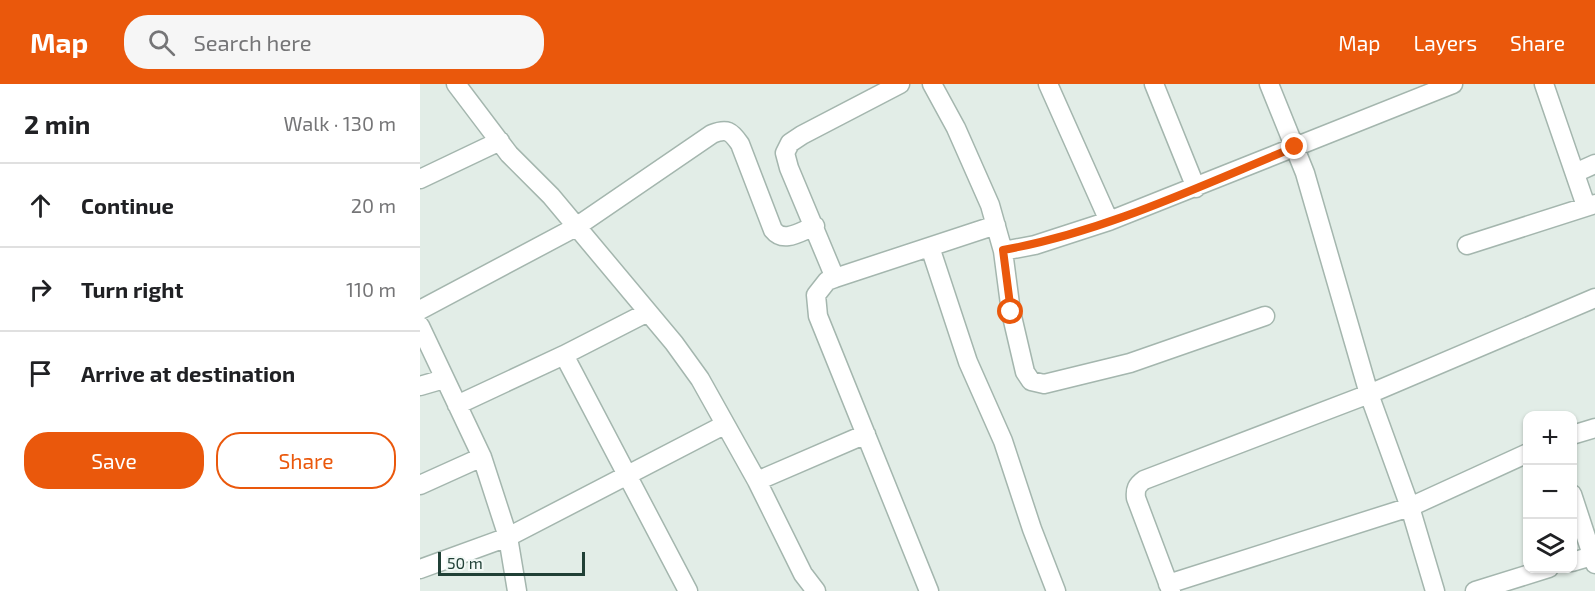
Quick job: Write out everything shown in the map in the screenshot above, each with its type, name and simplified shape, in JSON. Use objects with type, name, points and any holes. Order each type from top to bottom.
[{"type":"street","points":[[456,84],[509,154],[551,196],[674,343],[700,379],[757,481],[803,574],[816,591]]},
{"type":"street","points":[[835,278],[789,168],[785,153],[790,143],[900,84]]},
{"type":"street","points":[[932,84],[956,128],[990,205],[1003,250],[1011,312],[1025,372],[1030,381],[1044,384],[1130,363],[1265,316]]},
{"type":"street","points":[[1048,84],[1109,221]]},
{"type":"street","points":[[1154,84],[1196,188]]},
{"type":"street","points":[[1269,84],[1305,173],[1369,394],[1410,507],[1435,591]]},
{"type":"street","points":[[1003,250],[1035,245],[1109,221],[1453,84]]},
{"type":"street","points":[[1467,245],[1590,205],[1575,173],[1544,84]]},
{"type":"street","points":[[420,310],[576,227],[712,134],[724,129],[732,132],[740,144],[773,230],[778,236],[784,238],[815,226]]},
{"type":"street","points":[[420,179],[500,141]]},
{"type":"street","points":[[1575,173],[1595,164]]},
{"type":"street","points":[[929,591],[818,316],[816,295],[826,281],[996,225]]},
{"type":"street","points":[[930,247],[968,362],[1003,441],[1032,529],[1056,591]]},
{"type":"street","points":[[1523,455],[1410,507],[1170,588],[1136,498],[1138,485],[1144,480],[1369,394],[1595,298]]},
{"type":"street","points":[[457,405],[564,355],[648,312]]},
{"type":"street","points":[[420,326],[482,457],[508,537],[517,591]]},
{"type":"street","points":[[564,355],[688,591]]},
{"type":"street","points":[[420,386],[444,379]]},
{"type":"street","points":[[420,569],[508,537],[724,424]]},
{"type":"street","points":[[1577,433],[1595,428]]},
{"type":"street","points":[[757,481],[866,434]]},
{"type":"street","points":[[420,485],[482,457]]},
{"type":"street","points":[[1577,509],[1594,558],[1577,561]]},
{"type":"street","points":[[1475,591],[1534,573]]},
{"type":"route","points":[[1011,312],[1003,250],[1035,245],[1078,232],[1196,188],[1295,147]]}]
